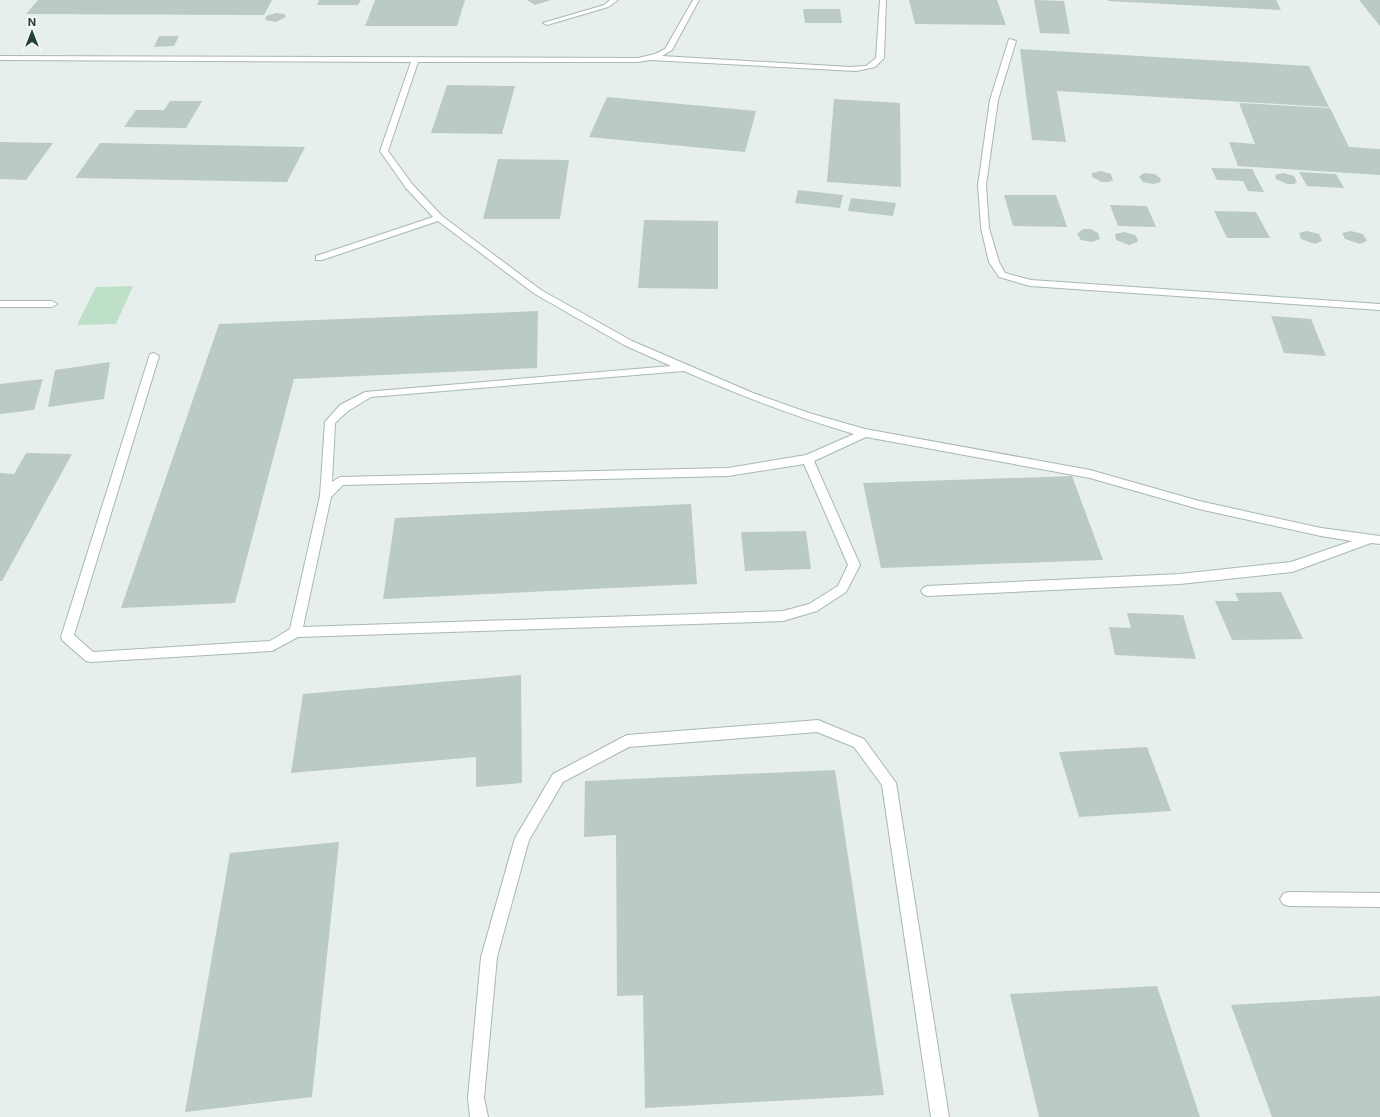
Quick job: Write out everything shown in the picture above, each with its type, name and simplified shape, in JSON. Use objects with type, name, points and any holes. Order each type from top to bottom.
[{"type":"street","points":[[547,23],[606,6],[615,0]]},
{"type":"street","points":[[651,58],[668,50],[696,0]]},
{"type":"street","points":[[0,58],[630,61],[651,58],[839,68],[869,67],[875,64],[880,58],[883,0]]},
{"type":"street","points":[[1012,41],[994,100],[991,131],[982,185],[985,228],[989,248],[994,262],[1002,275],[1030,283],[1380,307]]},
{"type":"street","points":[[415,60],[384,151],[409,186],[439,218],[538,292],[628,343],[683,368],[805,416],[865,434],[1090,474],[1199,505],[1321,532],[1374,540]]},
{"type":"street","points":[[318,258],[439,218]]},
{"type":"street","points":[[0,304],[52,304]]},
{"type":"street","points":[[154,356],[67,637],[91,657],[272,646],[296,632],[783,616],[813,608],[842,589],[854,566],[808,459]]},
{"type":"street","points":[[296,632],[326,496],[330,422],[344,408],[369,394],[683,368]]},
{"type":"street","points":[[326,496],[340,481],[728,472],[808,459],[865,434]]},
{"type":"street","points":[[927,591],[1180,580],[1292,566],[1374,540]]},
{"type":"street","points":[[479,1117],[476,1098],[489,958],[522,838],[558,778],[628,741],[818,726],[859,743],[889,783],[940,1117]]},
{"type":"street","points":[[1288,899],[1380,900]]},
{"type":"green space","points":[[133,286],[116,324],[77,325],[96,287]]},
{"type":"building","points":[[38,0],[272,0],[264,15],[26,14]]},
{"type":"building","points":[[319,0],[361,0],[358,5],[317,5]]},
{"type":"building","points":[[375,0],[465,0],[457,26],[365,26]]},
{"type":"building","points":[[527,0],[551,0],[535,5]]},
{"type":"building","points":[[909,0],[997,0],[1006,25],[915,24]]},
{"type":"building","points":[[1034,0],[1064,1],[1070,34],[1040,33]]},
{"type":"building","points":[[1276,0],[1281,10],[1108,1]]},
{"type":"building","points":[[1359,0],[1380,0],[1380,26]]},
{"type":"building","points":[[803,9],[840,9],[842,23],[805,23]]},
{"type":"building","points":[[276,13],[284,14],[286,17],[276,22],[265,20],[266,16]]},
{"type":"building","points":[[159,36],[179,36],[174,46],[154,47]]},
{"type":"building","points":[[1020,49],[1309,66],[1329,107],[1057,91],[1066,142],[1032,140]]},
{"type":"building","points":[[447,85],[515,86],[502,134],[431,133]]},
{"type":"building","points":[[607,97],[756,111],[745,152],[589,137]]},
{"type":"building","points":[[834,99],[900,103],[901,187],[827,182]]},
{"type":"building","points":[[170,101],[202,101],[186,128],[124,127],[136,110],[164,110]]},
{"type":"building","points":[[1239,103],[1330,108],[1349,147],[1380,149],[1380,175],[1238,166],[1229,142],[1255,144]]},
{"type":"building","points":[[0,142],[53,143],[26,180],[0,179]]},
{"type":"building","points":[[100,143],[305,147],[287,182],[75,178]]},
{"type":"building","points":[[498,159],[569,160],[560,219],[483,219]]},
{"type":"building","points":[[1211,168],[1252,169],[1264,192],[1248,191],[1243,181],[1217,180]]},
{"type":"building","points":[[1101,171],[1111,174],[1113,180],[1109,182],[1102,182],[1092,177],[1092,173]]},
{"type":"building","points":[[1299,172],[1336,174],[1344,188],[1307,186]]},
{"type":"building","points":[[1144,173],[1155,174],[1160,178],[1161,182],[1153,184],[1143,182],[1139,177]]},
{"type":"building","points":[[1283,173],[1294,176],[1297,182],[1294,184],[1287,184],[1276,179],[1275,175]]},
{"type":"building","points":[[798,190],[843,195],[840,208],[795,203]]},
{"type":"building","points":[[1004,195],[1056,195],[1067,227],[1013,226]]},
{"type":"building","points":[[851,198],[896,203],[893,216],[848,211]]},
{"type":"building","points":[[1110,205],[1147,206],[1156,227],[1118,226]]},
{"type":"building","points":[[1214,211],[1256,212],[1270,238],[1227,238]]},
{"type":"building","points":[[644,220],[718,221],[718,289],[638,288]]},
{"type":"building","points":[[1083,229],[1091,229],[1098,233],[1100,239],[1092,242],[1081,240],[1077,234]]},
{"type":"building","points":[[1307,231],[1319,234],[1322,241],[1315,244],[1301,239],[1299,233]]},
{"type":"building","points":[[1351,231],[1363,234],[1367,241],[1360,244],[1345,239],[1342,233]]},
{"type":"building","points":[[1124,232],[1135,235],[1138,240],[1137,242],[1129,245],[1116,240],[1115,234]]},
{"type":"building","points":[[538,311],[537,368],[294,379],[235,603],[121,608],[219,324]]},
{"type":"building","points":[[1271,316],[1311,319],[1326,356],[1284,353]]},
{"type":"building","points":[[110,362],[104,399],[48,407],[55,370]]},
{"type":"building","points":[[43,379],[34,410],[0,414],[0,384]]},
{"type":"building","points":[[26,453],[72,454],[2,581],[0,581],[0,473],[14,474]]},
{"type":"building","points":[[1072,476],[1103,560],[881,568],[863,483]]},
{"type":"building","points":[[691,504],[697,584],[383,599],[395,518]]},
{"type":"building","points":[[806,531],[811,569],[745,571],[741,532]]},
{"type":"building","points":[[1281,592],[1303,639],[1232,640],[1215,601],[1239,601],[1235,593]]},
{"type":"building","points":[[1127,613],[1183,615],[1196,659],[1115,655],[1109,627],[1131,628]]},
{"type":"building","points":[[521,675],[522,783],[476,787],[476,757],[291,773],[303,694]]},
{"type":"building","points":[[1147,747],[1171,811],[1079,817],[1059,752]]},
{"type":"building","points":[[835,770],[884,1095],[645,1108],[643,995],[617,996],[616,835],[584,837],[585,781]]},
{"type":"building","points":[[339,842],[312,1097],[185,1112],[230,853]]},
{"type":"building","points":[[1157,986],[1200,1117],[1039,1117],[1010,994]]},
{"type":"building","points":[[1380,996],[1380,1117],[1272,1117],[1231,1005]]}]
